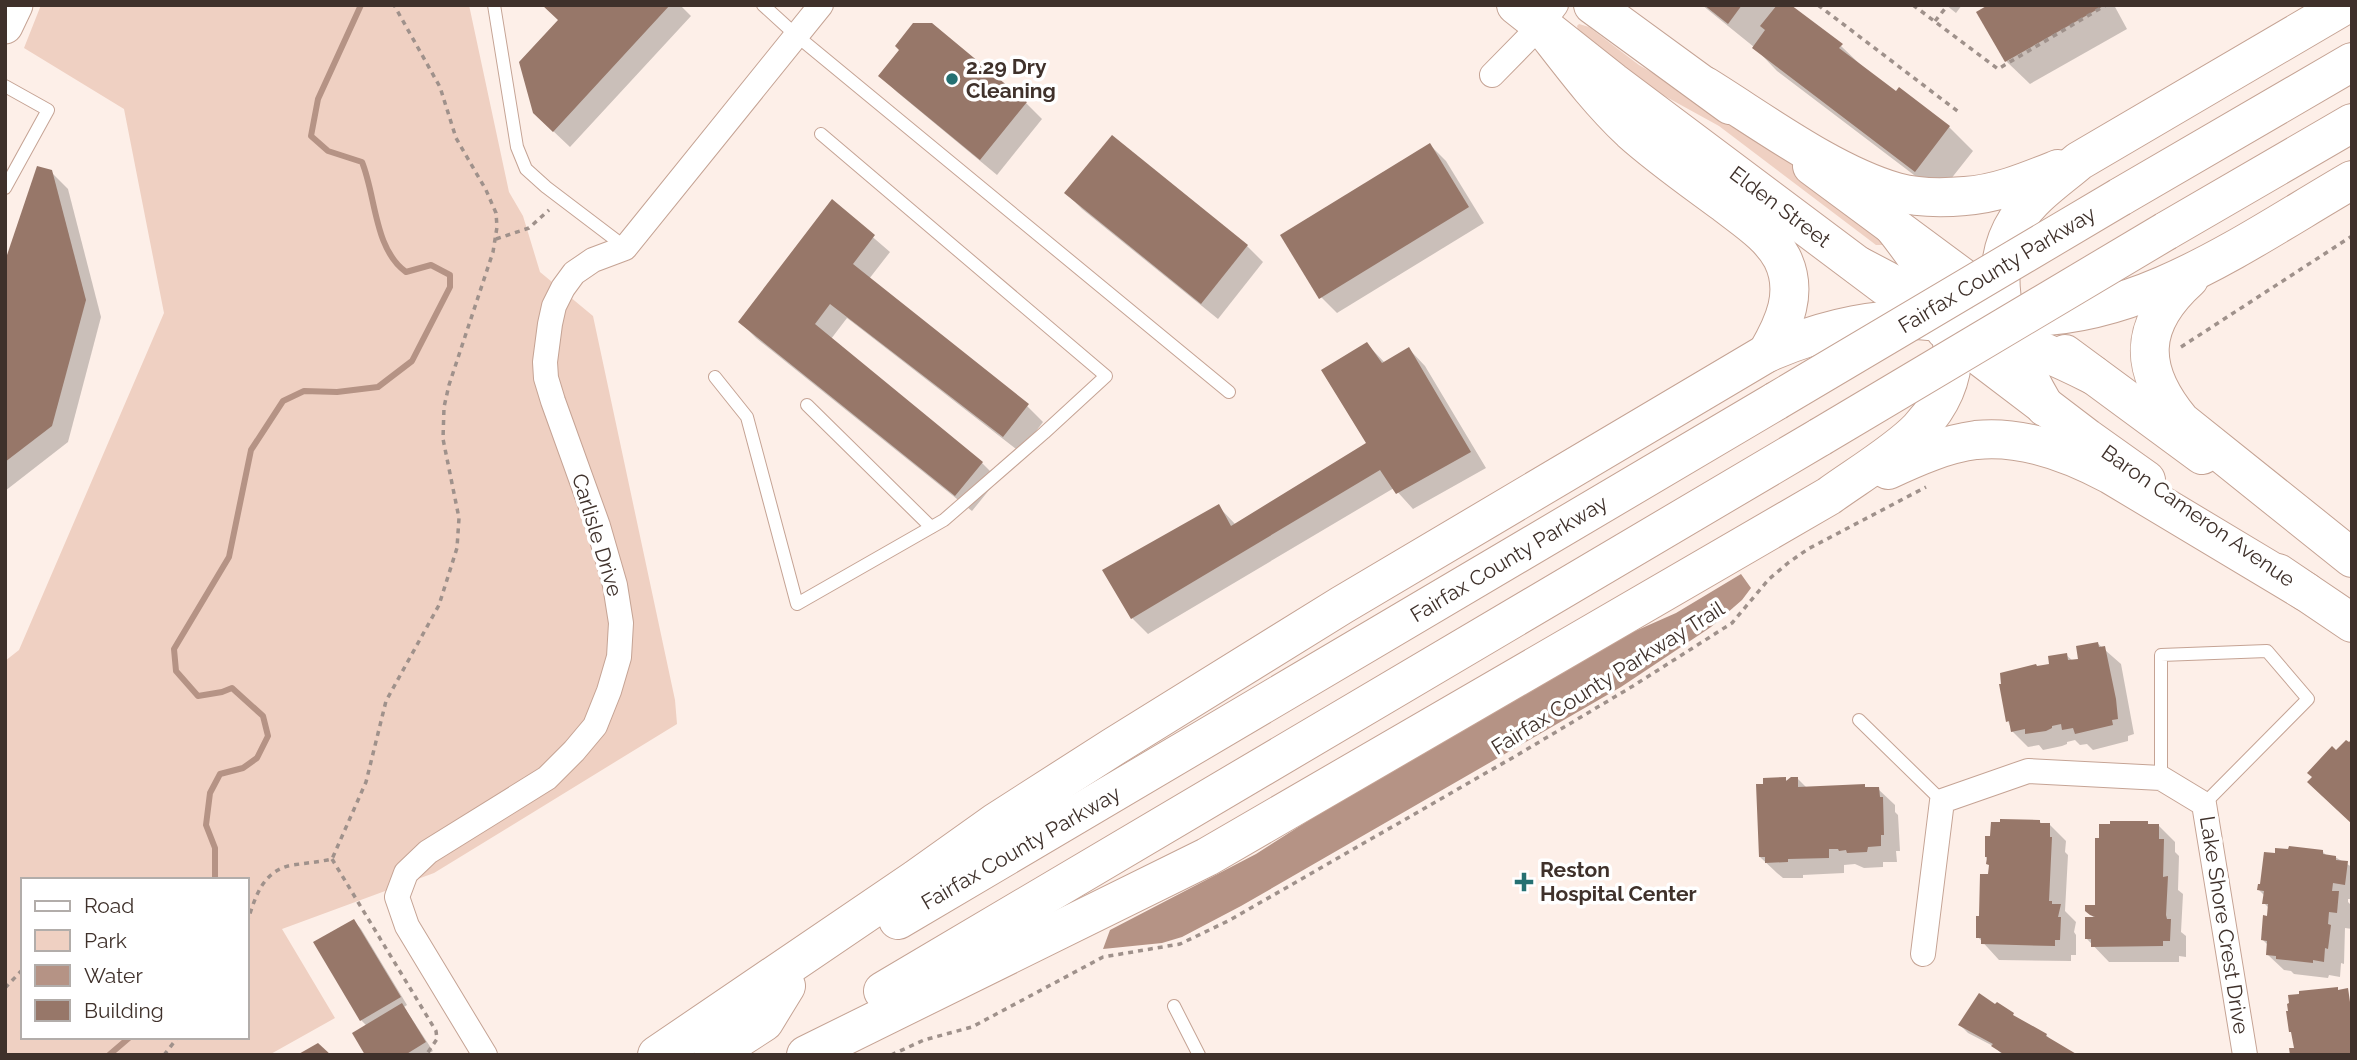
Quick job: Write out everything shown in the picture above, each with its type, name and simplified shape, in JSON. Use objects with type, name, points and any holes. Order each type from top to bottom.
[{"type":"main road","points":[[5,26],[15,5]]},
{"type":"main road","points":[[1593,5],[1892,225],[2056,357],[2100,380],[2269,503],[2352,559]]},
{"type":"main road","points":[[1705,86],[1819,156],[1867,181],[1899,192],[1936,197],[1968,196],[2020,184],[2079,161],[2345,5]]},
{"type":"main road","points":[[1538,12],[1594,93],[1631,131],[1757,228],[1782,257],[1790,291],[1782,327],[1767,353]]},
{"type":"main road","name":"Elden Street","points":[[1538,12],[1613,82],[1859,266],[1944,320],[2045,407]]},
{"type":"main road","name":"Fairfax County Parkway","points":[[666,1055],[2352,62]]},
{"type":"main road","points":[[776,1055],[2352,122]]},
{"type":"main road","points":[[2045,407],[2028,378],[2001,292],[2004,251],[2008,236],[2029,205],[2079,161]]},
{"type":"main road","points":[[657,1055],[996,822],[1113,747],[1342,605],[1767,353],[1796,341],[1852,325],[1883,320],[1944,320],[1986,331],[2010,321],[2101,308],[2149,292],[2203,267],[2352,180]]},
{"type":"main road","points":[[1829,496],[1918,430],[1934,410],[1950,381],[1954,353],[1944,320],[1912,251],[1892,225]]},
{"type":"main road","points":[[2203,267],[2173,294],[2156,317],[2149,349],[2157,387],[2181,421],[2352,559]]},
{"type":"main road","name":"Baron Cameron Avenue","points":[[2045,407],[2352,623]]},
{"type":"main road","points":[[806,1055],[1208,857],[1829,496],[1928,452],[1976,440],[2025,443],[2082,459],[2306,592]]},
{"type":"main road","points":[[713,1055],[764,1022],[786,986]]},
{"type":"street","points":[[625,248],[821,5]]},
{"type":"street","points":[[1492,75],[1538,12]]},
{"type":"street","name":"Carlisle Drive","points":[[485,1055],[407,926],[397,897],[406,873],[428,852],[547,778],[595,726],[609,691],[619,657],[621,623],[615,585],[598,526],[553,401],[545,362],[554,306],[563,288],[574,273],[593,260],[625,248]]},
{"type":"street","name":"Lake Shore Crest Drive","points":[[1942,801],[2028,771],[2161,778],[2204,804],[2245,1055]]},
{"type":"street","points":[[1923,954],[1942,801]]},
{"type":"lane","points":[[494,5],[517,147],[526,169],[625,248]]},
{"type":"lane","points":[[763,5],[797,36],[1229,392]]},
{"type":"lane","points":[[5,86],[48,110],[5,188]]},
{"type":"lane","points":[[715,377],[747,416],[797,604],[944,520],[1107,376],[821,134]]},
{"type":"lane","points":[[807,405],[931,527]]},
{"type":"lane","points":[[2161,778],[2161,655],[2267,651],[2308,699],[2204,804]]},
{"type":"lane","points":[[1859,720],[1942,801]]},
{"type":"lane","points":[[1174,1006],[1199,1055]]},
{"type":"path","points":[[332,859],[366,782],[386,701],[439,606],[457,548],[459,518],[443,439],[444,407],[496,239],[496,213],[486,190],[456,138],[440,87],[394,5]]},
{"type":"path","points":[[1818,5],[1960,113]]},
{"type":"path","points":[[1913,5],[1998,69],[2106,5]]},
{"type":"path","points":[[1935,21],[1948,5]]},
{"type":"path","points":[[496,239],[522,231],[537,222],[547,214],[557,196]]},
{"type":"path","points":[[2149,349],[2174,352],[2352,236]]},
{"type":"path","name":"Fairfax County Parkway Trail","points":[[891,1055],[923,1040],[972,1027],[1103,957],[1180,944],[1230,920],[1633,686],[1732,623],[1769,579],[1788,563],[1931,485]]},
{"type":"path","points":[[248,920],[256,895],[269,874],[290,865],[332,859]]},
{"type":"path","points":[[332,859],[436,1031],[437,1039],[426,1055]]},
{"type":"path","points":[[5,988],[21,971]]},
{"type":"path","points":[[164,1055],[176,1039]]},
{"type":"green space","points":[[41,5],[469,5],[509,192],[523,216],[540,272],[593,316],[675,700],[677,724],[434,873],[282,929],[335,1018],[269,1055],[5,1055],[5,661],[19,650],[164,313],[124,109],[24,48]]},
{"type":"green space","points":[[1579,24],[1589,27],[1639,65],[1725,115],[1886,234],[1883,245],[1876,245],[1719,126],[1650,88],[1578,30]]},
{"type":"water","points":[[1741,574],[1751,588],[1742,600],[1711,627],[1621,687],[1241,906],[1182,937],[1162,943],[1103,949],[1110,930],[1256,854],[1369,782],[1624,636],[1676,613]]},
{"type":"building","points":[[542,5],[670,5],[553,132],[533,113],[519,62],[558,20]]},
{"type":"building","points":[[1704,5],[1742,5],[1728,24]]},
{"type":"building","points":[[1777,5],[1791,5],[1843,44],[1839,48],[1896,91],[1899,87],[1950,126],[1915,172],[1752,48],[1765,30],[1760,26]]},
{"type":"building","points":[[1988,5],[2105,5],[2005,62],[1976,12]]},
{"type":"building","points":[[913,23],[932,23],[1027,102],[980,160],[878,76],[899,50],[895,46]]},
{"type":"building","points":[[1112,135],[1248,245],[1201,304],[1064,193]]},
{"type":"building","points":[[1430,143],[1469,207],[1319,299],[1280,235]]},
{"type":"building","points":[[37,166],[52,170],[86,300],[52,426],[5,462],[5,261]]},
{"type":"building","points":[[832,199],[875,235],[853,264],[1029,404],[1003,437],[830,304],[815,324],[983,462],[955,496],[738,322]]},
{"type":"building","points":[[1367,342],[1382,363],[1409,347],[1471,452],[1396,494],[1380,470],[1131,619],[1102,570],[1219,504],[1231,526],[1366,443],[1321,370]]},
{"type":"building","points":[[2098,642],[2099,647],[2105,646],[2116,699],[2118,719],[2112,720],[2113,725],[2075,734],[2073,728],[2062,730],[2061,724],[2046,731],[2025,734],[2025,729],[2011,732],[2009,721],[2006,722],[1999,684],[2000,673],[2036,664],[2049,664],[2048,656],[2067,653],[2068,660],[2078,659],[2076,646]]},
{"type":"building","points":[[2352,739],[2352,824],[2307,782],[2312,777],[2307,773],[2332,746],[2336,750],[2346,740],[2349,742]]},
{"type":"building","points":[[1786,777],[1786,781],[1791,777],[1798,777],[1798,787],[1865,784],[1865,787],[1879,787],[1880,797],[1883,797],[1884,835],[1881,835],[1881,846],[1868,847],[1867,852],[1847,853],[1846,850],[1829,849],[1829,858],[1788,859],[1788,862],[1765,863],[1765,857],[1759,857],[1756,784],[1763,784],[1763,778]]},
{"type":"building","points":[[2000,819],[2040,820],[2040,823],[2050,823],[2052,837],[2049,901],[2052,901],[2052,904],[2061,904],[2058,917],[2061,917],[2060,940],[2055,940],[2055,946],[1981,944],[1981,938],[1976,938],[1980,874],[1988,874],[1989,865],[1986,864],[1985,857],[1985,836],[1990,836],[1991,822],[2000,822]]},
{"type":"building","points":[[2110,821],[2148,821],[2148,824],[2159,824],[2159,839],[2164,839],[2163,877],[2168,876],[2166,915],[2167,919],[2171,919],[2170,941],[2163,941],[2163,946],[2091,947],[2091,939],[2085,939],[2085,917],[2095,917],[2085,911],[2085,905],[2095,905],[2095,838],[2099,838],[2099,824],[2110,824]]},
{"type":"building","points":[[2289,846],[2323,850],[2323,854],[2336,856],[2336,860],[2348,861],[2345,885],[2333,883],[2332,891],[2339,891],[2337,913],[2329,912],[2328,924],[2331,925],[2324,962],[2276,959],[2276,956],[2266,955],[2267,941],[2261,940],[2263,915],[2267,916],[2268,904],[2262,904],[2264,891],[2257,890],[2264,852],[2275,853],[2275,848],[2288,849]]},
{"type":"building","points":[[354,919],[401,997],[360,1021],[313,942]]},
{"type":"building","points":[[2338,987],[2338,990],[2348,988],[2352,1002],[2352,1055],[2290,1055],[2289,1048],[2294,1048],[2286,1011],[2288,995],[2299,994],[2299,991]]},
{"type":"building","points":[[1979,993],[2078,1055],[2005,1055],[1991,1046],[1993,1044],[1958,1025]]},
{"type":"building","points":[[402,1003],[426,1042],[405,1055],[365,1055],[352,1033]]},
{"type":"building","points":[[318,1043],[331,1055],[297,1055]]},
{"type":"waterway","points":[[215,878],[215,848],[206,825],[210,793],[220,774],[243,768],[257,758],[268,736],[263,716],[232,688],[198,696],[176,671],[174,649],[229,557],[251,450],[283,401],[304,391],[337,392],[378,387],[412,361],[450,287],[450,275],[431,265],[406,272],[395,262],[377,221],[362,162],[328,151],[311,136],[318,99],[361,5]]},
{"type":"waterway","points":[[109,1055],[128,1039]]},
{"type":"place","name":"2.29 Dry Cleaning","points":[[952,79]]},
{"type":"place","name":"Reston Hospital Center","points":[[1524,882]]}]
